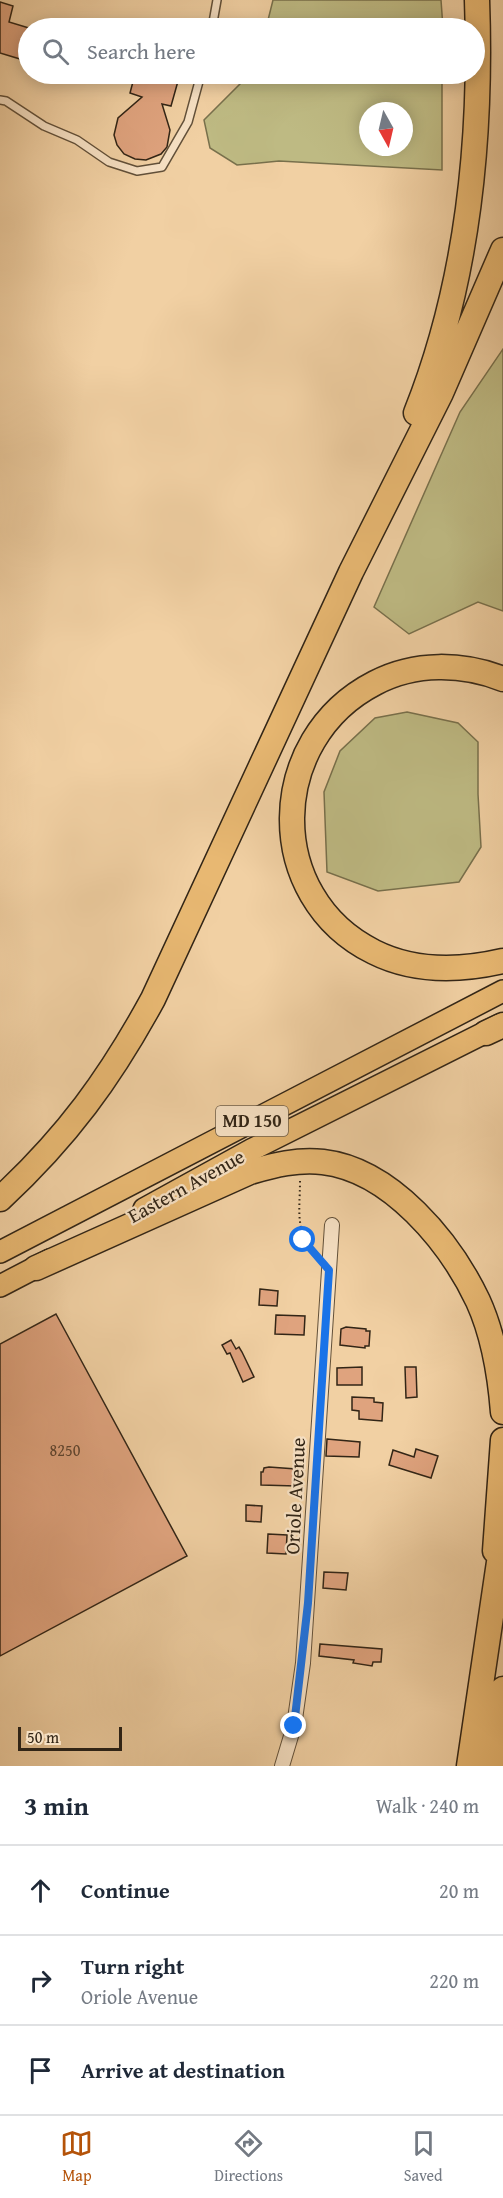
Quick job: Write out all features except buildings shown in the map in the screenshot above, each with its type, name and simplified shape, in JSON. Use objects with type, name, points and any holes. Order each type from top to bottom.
[{"type":"highway","points":[[477,0],[477,18]]},
{"type":"highway","points":[[351,572],[423,396],[448,313],[466,227],[478,84]]},
{"type":"highway","points":[[0,1199],[46,1154],[79,1116],[117,1064],[135,1033],[171,963],[351,572],[441,393],[503,250]]},
{"type":"highway","points":[[503,679],[463,667],[437,667],[387,677],[363,689],[344,702],[310,744],[300,766],[291,811],[298,862],[308,887],[320,908],[337,927],[353,940],[374,953],[413,966],[437,969],[503,961]]},
{"type":"highway","points":[[36,1268],[250,1172],[277,1164],[303,1161],[346,1167],[370,1178],[393,1193],[419,1216],[441,1241],[461,1270],[478,1302],[493,1344],[501,1382],[503,1412]]},
{"type":"highway","points":[[488,1638],[503,1440]]},
{"type":"highway","points":[[469,1766],[503,1535]]},
{"type":"highway","points":[[492,1766],[503,1689]]},
{"type":"main road","name":"Eastern Avenue","points":[[0,1251],[503,991]]},
{"type":"main road","name":"Eastern Avenue","points":[[0,1286],[251,1150],[497,1027]]},
{"type":"main road","points":[[0,1264],[40,1231]]},
{"type":"street","name":"Oriole Avenue","points":[[282,1766],[294,1726],[303,1663],[333,1225]]},
{"type":"lane","points":[[214,18],[217,0]]},
{"type":"lane","points":[[0,100],[6,101],[44,126],[77,141],[109,162],[137,171],[162,167],[188,122],[198,84]]},
{"type":"path","points":[[300,1181],[300,1227],[303,1240],[329,1270]]},
{"type":"shaded area","points":[[273,0],[441,0],[442,18],[268,18]]},
{"type":"shaded area","points":[[240,84],[442,84],[442,170],[279,161],[237,165],[210,148],[204,120]]},
{"type":"shaded area","points":[[503,349],[503,611],[478,602],[409,634],[374,607],[460,412]]},
{"type":"shaded area","points":[[407,712],[458,723],[478,742],[481,847],[459,882],[378,891],[327,872],[324,792],[340,751],[375,718]]},
{"type":"route","points":[[294,1726],[303,1663],[308,1603],[329,1270],[303,1240]]}]
